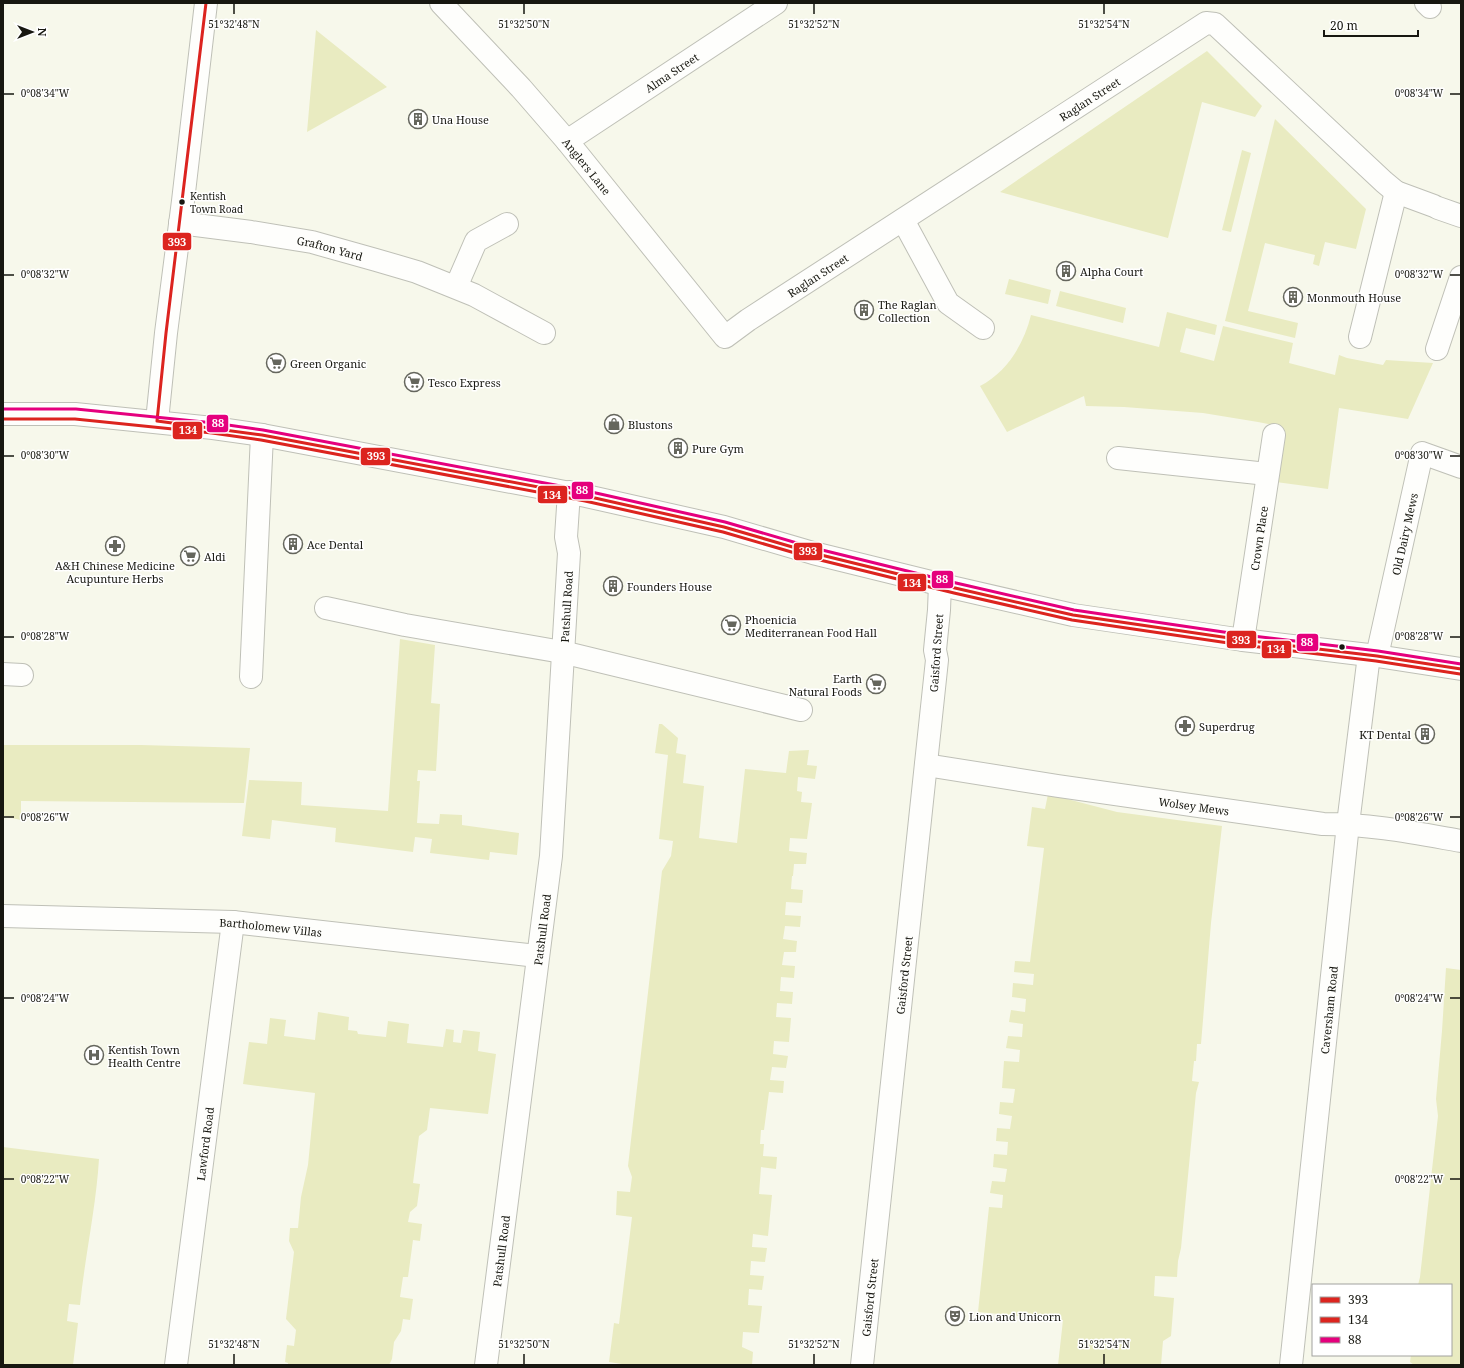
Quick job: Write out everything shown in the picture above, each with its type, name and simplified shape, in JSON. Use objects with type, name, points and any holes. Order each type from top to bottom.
[{"type":"street","points":[[157,421],[206,3]]},
{"type":"street","name":"Anglers Lane","points":[[441,3],[521,88],[567,141],[725,337]]},
{"type":"street","name":"Alma Street","points":[[567,141],[776,3]]},
{"type":"street","name":"Raglan Street","points":[[725,337],[1191,32],[1210,22],[1215,24],[1396,192],[1461,216]]},
{"type":"street","points":[[1360,337],[1396,192]]},
{"type":"street","points":[[904,220],[948,302],[983,328]]},
{"type":"street","name":"Grafton Yard","points":[[180,223],[251,232],[312,242],[417,272],[465,291],[544,333]]},
{"type":"street","points":[[465,291],[476,241],[507,224]]},
{"type":"street","points":[[1437,349],[1461,277]]},
{"type":"street","points":[[3,414],[71,414],[157,421],[262,435],[569,492],[707,523],[813,553],[1073,615],[1243,640],[1373,655],[1461,669]]},
{"type":"street","points":[[251,677],[262,435]]},
{"type":"street","name":"Crown Place","points":[[1243,640],[1274,435]]},
{"type":"street","name":"Old Dairy Mews","points":[[1373,655],[1422,453],[1461,467]]},
{"type":"street","points":[[1118,458],[1267,474]]},
{"type":"street","name":"Patshull Road","points":[[486,1365],[537,956],[548,884],[554,820],[562,652],[569,553],[566,537],[569,492]]},
{"type":"street","name":"Gaisford Street","points":[[862,1365],[937,660],[935,650],[940,584]]},
{"type":"street","points":[[326,608],[405,625],[562,652],[801,710]]},
{"type":"street","name":"Caversham Road","points":[[1291,1365],[1348,824],[1373,655]]},
{"type":"street","name":"Wolsey Mews","points":[[926,764],[1058,786],[1307,822],[1370,826],[1461,841]]},
{"type":"street","name":"Bartholomew Villas","points":[[3,916],[233,922],[537,956]]},
{"type":"street","name":"Lawford Road","points":[[176,1365],[233,922]]},
{"type":"green space","points":[[316,30],[387,87],[307,132]]},
{"type":"green space","points":[[1207,51],[1262,106],[1255,117],[1202,102],[1168,238],[1000,192]]},
{"type":"green space","points":[[1275,119],[1366,209],[1356,249],[1325,242],[1319,266],[1313,264],[1315,255],[1265,243],[1248,311],[1298,323],[1295,338],[1225,321]]},
{"type":"green space","points":[[1242,150],[1251,153],[1231,232],[1222,230]]},
{"type":"green space","points":[[1009,279],[1051,290],[1048,304],[1005,294]]},
{"type":"green space","points":[[1060,291],[1126,308],[1123,323],[1056,306]]},
{"type":"green space","points":[[1167,312],[1217,325],[1215,335],[1186,328],[1180,352],[1214,361],[1223,326],[1293,343],[1289,363],[1335,375],[1339,355],[1383,365],[1386,360],[1433,363],[1408,419],[1339,408],[1328,489],[1276,482],[1283,427],[1203,413],[1124,407],[1086,406],[1084,396],[1007,432],[980,386],[998,373],[1013,356],[1024,336],[1031,315],[1159,347]]},
{"type":"green space","points":[[400,639],[435,645],[431,703],[440,704],[436,771],[418,770],[417,781],[420,781],[417,823],[439,824],[440,814],[462,815],[462,825],[519,833],[517,855],[490,852],[489,860],[430,853],[432,839],[415,837],[413,852],[335,842],[336,828],[272,820],[270,839],[242,836],[249,780],[302,782],[301,805],[388,811]]},
{"type":"green space","points":[[659,724],[662,724],[678,738],[676,753],[686,755],[683,783],[704,786],[699,838],[737,843],[745,769],[786,773],[789,751],[809,750],[807,765],[817,766],[815,779],[798,777],[797,791],[802,792],[801,802],[812,803],[807,839],[790,838],[789,851],[807,853],[806,864],[794,864],[792,876],[791,889],[803,890],[802,903],[786,902],[785,915],[801,916],[800,927],[785,926],[783,939],[797,941],[796,952],[784,952],[782,965],[795,966],[794,978],[781,977],[780,991],[793,992],[792,1004],[777,1003],[776,1017],[791,1018],[789,1042],[774,1041],[773,1054],[788,1056],[786,1068],[772,1067],[770,1080],[784,1081],[783,1093],[769,1092],[764,1130],[761,1130],[760,1144],[764,1144],[763,1156],[777,1157],[776,1169],[761,1167],[759,1194],[772,1195],[768,1236],[753,1234],[752,1247],[767,1248],[765,1262],[751,1261],[750,1275],[764,1276],[762,1290],[749,1289],[748,1305],[762,1306],[759,1333],[743,1332],[742,1347],[753,1352],[752,1365],[622,1365],[609,1362],[614,1323],[619,1324],[632,1217],[616,1215],[617,1191],[630,1192],[632,1177],[628,1166],[662,871],[671,856],[673,841],[659,839],[668,755],[655,753]]},
{"type":"green space","points":[[3,745],[141,745],[250,748],[244,803],[21,801],[21,820],[3,816]]},
{"type":"green space","points":[[1048,794],[1117,812],[1222,826],[1211,923],[1201,1044],[1197,1044],[1196,1061],[1194,1061],[1192,1081],[1199,1082],[1196,1093],[1177,1277],[1155,1276],[1154,1296],[1174,1298],[1171,1336],[1163,1341],[1161,1365],[1058,1365],[1063,1320],[978,1312],[989,1207],[1002,1208],[1003,1195],[990,1193],[992,1181],[1005,1182],[1007,1169],[993,1167],[994,1154],[1007,1155],[1008,1142],[996,1141],[997,1128],[1010,1129],[1012,1116],[999,1114],[1000,1102],[1013,1103],[1015,1089],[1002,1088],[1004,1061],[1019,1062],[1020,1050],[1006,1048],[1008,1036],[1022,1037],[1023,1024],[1009,1022],[1011,1010],[1025,1012],[1026,999],[1012,997],[1013,983],[1033,985],[1034,974],[1014,972],[1015,961],[1030,962],[1044,848],[1027,846],[1032,807],[1045,809]]},
{"type":"green space","points":[[1446,968],[1461,970],[1461,1365],[1414,1365],[1410,1362],[1411,1356],[1452,1356],[1452,1284],[1418,1284],[1438,1116],[1436,1099]]},
{"type":"green space","points":[[318,1012],[349,1017],[348,1030],[357,1031],[358,1034],[386,1037],[388,1021],[409,1024],[407,1043],[443,1047],[446,1029],[454,1030],[453,1042],[461,1043],[463,1030],[480,1032],[478,1051],[496,1054],[488,1114],[430,1108],[427,1130],[419,1136],[413,1183],[420,1184],[417,1206],[410,1212],[408,1222],[422,1224],[420,1241],[413,1240],[408,1277],[403,1277],[400,1297],[413,1299],[410,1320],[403,1319],[401,1331],[394,1342],[392,1359],[389,1365],[288,1365],[288,1363],[285,1362],[287,1345],[294,1346],[296,1330],[286,1319],[294,1252],[289,1241],[290,1228],[298,1228],[301,1197],[308,1165],[315,1093],[243,1084],[249,1042],[267,1044],[270,1018],[286,1020],[284,1036],[315,1040]]},
{"type":"green space","points":[[3,1147],[99,1159],[80,1305],[69,1304],[67,1321],[78,1323],[73,1365],[3,1365]]},
{"type":"transit line","name":"393","points":[[157,421],[166,333],[206,3]]},
{"type":"transit line","name":"88","points":[[3,409],[76,409],[214,423],[263,430],[587,491],[725,522],[814,548],[1074,610],[1244,635],[1378,651],[1461,664]]},
{"type":"transit line","name":"134","points":[[3,419],[75,419],[212,433],[261,440],[585,501],[723,532],[812,558],[1072,620],[1242,645],[1376,661],[1460,674]]},
{"type":"transit line","name":"393","points":[[157,421],[262,435],[586,496],[724,527],[813,553],[1073,615],[1243,640],[1377,656],[1461,669]]},
{"type":"place","name":"Una House","points":[[418,119]]},
{"type":"place","name":"Kentish Town Road","points":[[182,202]]},
{"type":"place","name":"Alpha Court","points":[[1066,271]]},
{"type":"place","name":"Monmouth House","points":[[1293,297]]},
{"type":"place","name":"The Raglan Collection","points":[[864,310]]},
{"type":"place","name":"Green Organic","points":[[276,363]]},
{"type":"place","name":"Tesco Express","points":[[414,382]]},
{"type":"place","name":"Blustons","points":[[614,424]]},
{"type":"place","name":"Pure Gym","points":[[678,448]]},
{"type":"place","name":"Ace Dental","points":[[293,544]]},
{"type":"place","name":"A&H Chinese Medicine Acupunture Herbs","points":[[115,546]]},
{"type":"place","name":"Aldi","points":[[190,556]]},
{"type":"place","name":"Founders House","points":[[613,586]]},
{"type":"place","name":"Phoenicia Mediterranean Food Hall","points":[[731,625]]},
{"type":"place","name":"Earth Natural Foods","points":[[876,684]]},
{"type":"place","name":"Superdrug","points":[[1185,726]]},
{"type":"place","name":"KT Dental","points":[[1425,734]]},
{"type":"place","name":"Kentish Town Health Centre","points":[[94,1055]]},
{"type":"place","name":"Lion and Unicorn","points":[[955,1316]]}]
